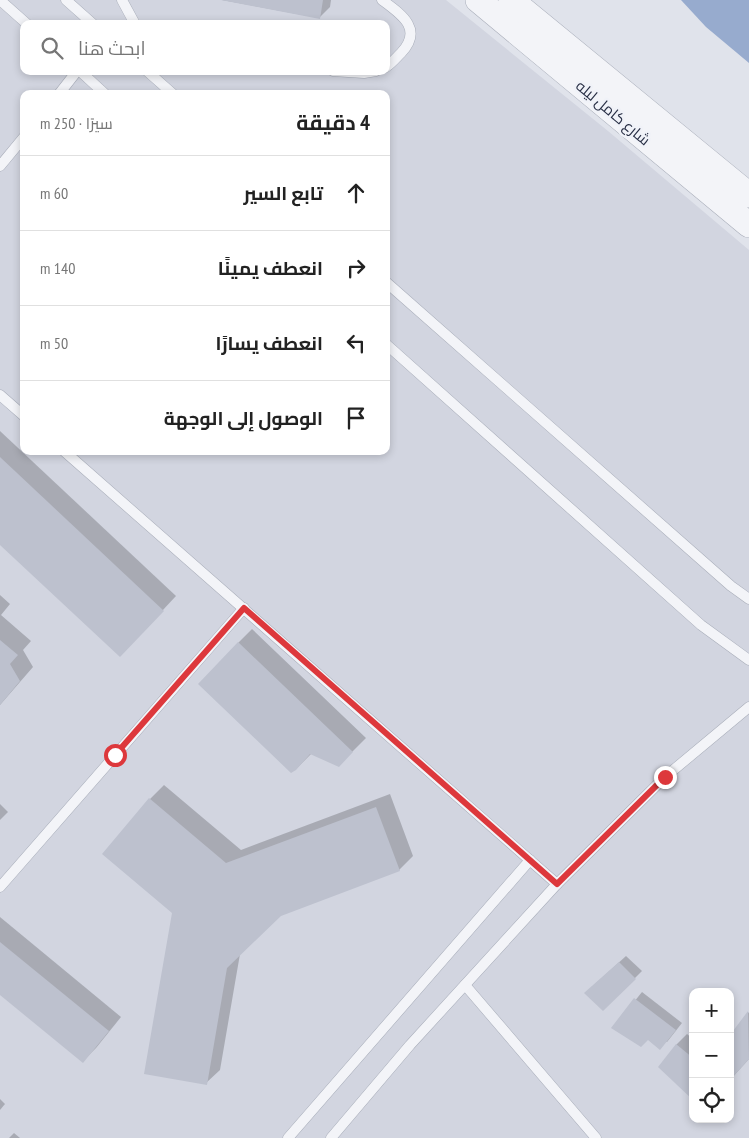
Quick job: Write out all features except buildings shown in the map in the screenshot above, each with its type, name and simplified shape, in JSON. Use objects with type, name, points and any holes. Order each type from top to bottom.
[{"type":"street","name":"شارع كامل ليله","points":[[478,0],[749,225]]},
{"type":"street","name":"شارع كامل ليله","points":[[511,0],[749,194]]},
{"type":"lane","points":[[0,0],[22,20]]},
{"type":"lane","points":[[66,0],[88,20]]},
{"type":"lane","points":[[122,0],[133,20]]},
{"type":"lane","points":[[382,0],[404,18],[409,25],[411,34],[404,50],[390,63]]},
{"type":"lane","points":[[62,90],[76,75]]},
{"type":"lane","points":[[84,75],[100,90]]},
{"type":"lane","points":[[152,75],[168,90]]},
{"type":"lane","points":[[0,166],[20,142]]},
{"type":"lane","points":[[390,286],[749,599]]},
{"type":"lane","points":[[390,348],[701,625],[749,660]]},
{"type":"lane","points":[[0,395],[20,412]]},
{"type":"lane","points":[[69,455],[557,884]]},
{"type":"lane","points":[[0,887],[244,608]]},
{"type":"lane","points":[[331,1138],[410,1045],[557,884],[665,777],[749,707]]},
{"type":"lane","points":[[288,1138],[530,860]]},
{"type":"lane","points":[[465,985],[596,1138]]},
{"type":"shaded area","points":[[0,0],[446,0],[608,131],[749,250],[749,1138],[0,1138]]},
{"type":"water","points":[[681,0],[749,0],[749,63],[706,27]]},
{"type":"route","points":[[115,755],[244,608],[557,884],[665,777]]}]
